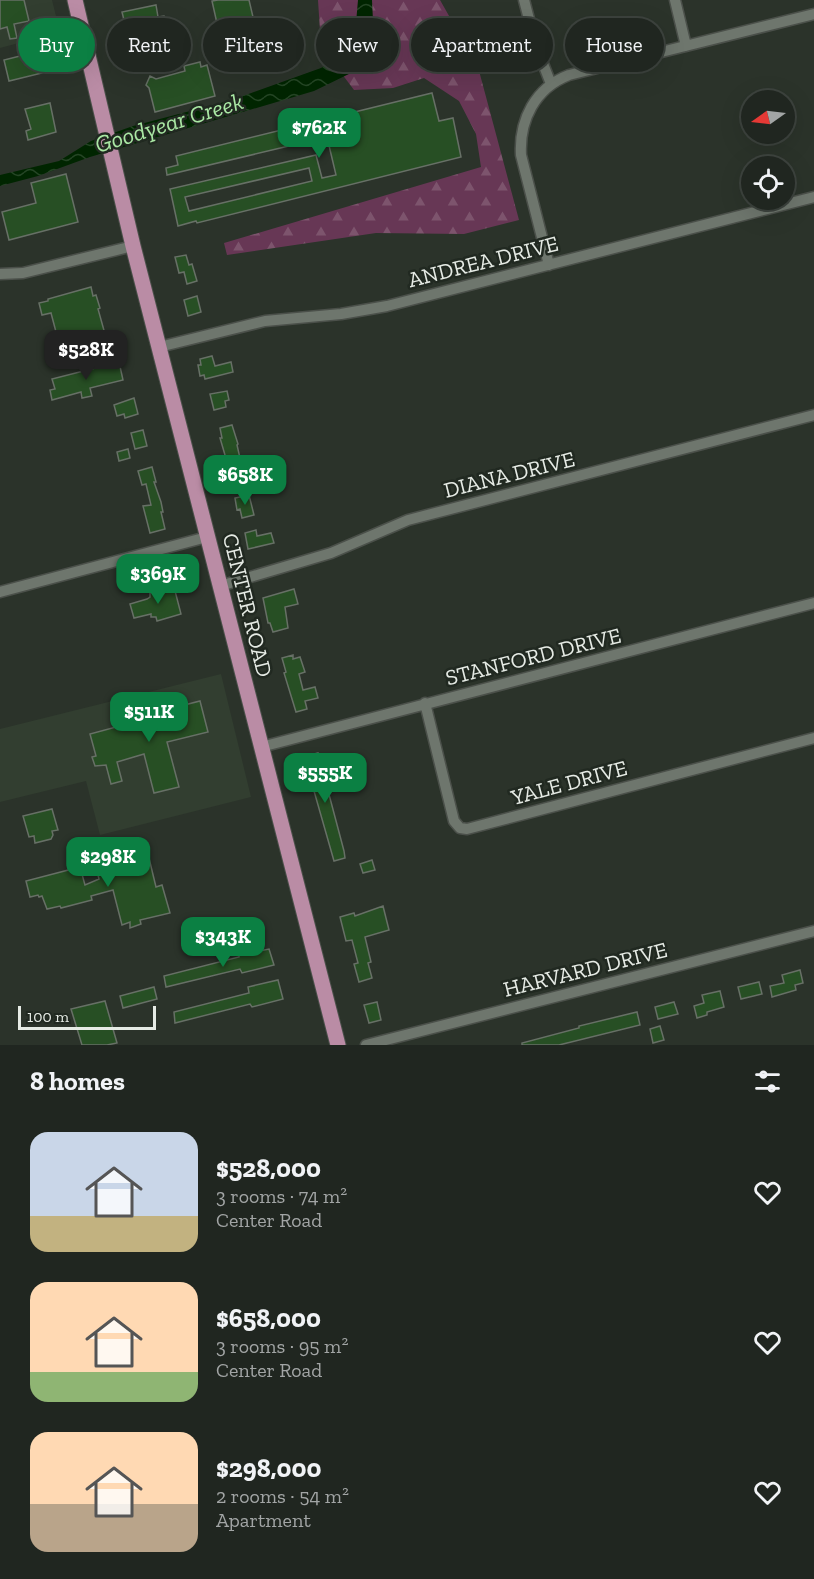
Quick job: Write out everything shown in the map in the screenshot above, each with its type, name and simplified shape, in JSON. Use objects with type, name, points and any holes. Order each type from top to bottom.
[{"type":"main road","name":"CENTER ROAD","points":[[75,0],[133,246],[338,1045]]},
{"type":"street","points":[[525,0],[536,46],[551,84]]},
{"type":"street","points":[[675,0],[686,46]]},
{"type":"street","points":[[549,265],[520,155],[520,141],[526,116],[551,84],[570,75],[814,14]]},
{"type":"street","name":"ANDREA DRIVE","points":[[159,347],[265,321],[341,314],[387,306],[814,197]]},
{"type":"street","points":[[0,274],[23,273],[133,246]]},
{"type":"street","name":"DIANA DRIVE","points":[[220,586],[331,553],[408,520],[814,415]]},
{"type":"street","points":[[0,592],[207,537]]},
{"type":"street","name":"STANFORD DRIVE","points":[[261,747],[814,603]]},
{"type":"street","name":"YALE DRIVE","points":[[425,704],[454,821],[460,828],[467,829],[814,738]]},
{"type":"street","name":"HARVARD DRIVE","points":[[366,1045],[814,931]]},
{"type":"shaded area","points":[[0,0],[52,0],[56,18],[18,18],[18,43],[0,48]]},
{"type":"shaded area","points":[[221,674],[251,797],[100,835],[86,781],[0,802],[0,729]]},
{"type":"green space","points":[[318,0],[440,0],[450,18],[411,18],[411,72],[479,72],[519,220],[464,234],[376,233],[227,255],[224,243],[481,167],[476,134],[459,101],[424,78],[393,88],[354,90],[340,72],[399,72],[399,18],[319,18]]},
{"type":"water","points":[[358,0],[372,0],[373,18],[356,18]]},
{"type":"water","name":"Goodyear Creek","points":[[316,70],[316,72],[352,72],[314,91],[0,186],[0,175],[59,161],[91,141],[133,126],[232,100]]},
{"type":"building","points":[[0,0],[24,0],[28,18],[18,18],[18,23],[14,24],[17,38],[10,39],[7,27],[0,29]]},
{"type":"building","points":[[249,0],[253,18],[216,18],[212,1]]},
{"type":"building","points":[[156,5],[158,17],[164,16],[164,18],[124,18],[122,12]]},
{"type":"building","points":[[18,56],[18,72],[42,73],[9,81],[4,60]]},
{"type":"building","points":[[200,62],[203,72],[209,72],[215,96],[155,112],[149,88],[146,85],[150,76],[156,79],[181,72],[191,72],[191,64]]},
{"type":"building","points":[[432,93],[439,121],[453,118],[461,157],[178,226],[170,189],[316,155],[322,178],[336,175],[327,137],[167,175],[166,168],[178,165],[176,156]],"holes":[[[309,168],[312,181],[189,211],[185,197]]]},
{"type":"building","points":[[50,103],[56,132],[28,140],[26,131],[31,129],[25,109]]},
{"type":"building","points":[[66,174],[78,222],[9,240],[2,212],[36,203],[31,183]]},
{"type":"building","points":[[186,255],[189,265],[192,264],[197,281],[187,284],[184,272],[179,273],[175,257]]},
{"type":"building","points":[[91,287],[100,308],[98,309],[105,334],[60,347],[51,313],[42,315],[39,303]]},
{"type":"building","points":[[197,296],[201,312],[188,316],[184,300]]},
{"type":"building","points":[[212,356],[215,366],[231,362],[233,372],[205,379],[204,375],[200,376],[198,365],[201,365],[200,359]]},
{"type":"building","points":[[119,362],[123,380],[90,388],[92,396],[82,398],[81,392],[52,400],[50,390],[55,389],[52,379]]},
{"type":"building","points":[[227,391],[229,400],[225,401],[226,407],[214,410],[210,394]]},
{"type":"building","points":[[134,398],[138,414],[125,418],[124,414],[117,416],[114,405]]},
{"type":"building","points":[[232,425],[242,467],[246,466],[248,475],[232,479],[220,438],[222,438],[220,428]]},
{"type":"building","points":[[143,430],[147,446],[135,449],[131,433]]},
{"type":"building","points":[[128,449],[130,458],[119,461],[117,452]]},
{"type":"building","points":[[152,467],[165,529],[150,533],[143,506],[151,505],[146,484],[142,485],[138,471]]},
{"type":"building","points":[[263,471],[265,480],[256,482],[253,473]]},
{"type":"building","points":[[249,495],[254,515],[242,518],[240,509],[237,510],[235,498]]},
{"type":"building","points":[[256,530],[257,536],[271,533],[274,543],[248,549],[245,533]]},
{"type":"building","points":[[174,587],[181,614],[157,621],[156,617],[151,617],[151,614],[134,618],[130,604],[147,599],[150,593]]},
{"type":"building","points":[[294,589],[298,604],[285,607],[288,628],[273,632],[268,623],[263,598]]},
{"type":"building","points":[[293,655],[293,659],[300,657],[305,672],[299,674],[303,690],[315,687],[318,698],[305,701],[307,709],[296,712],[284,673],[286,672],[282,658]]},
{"type":"building","points":[[200,701],[208,732],[167,742],[179,787],[154,793],[144,754],[117,762],[122,781],[111,784],[106,765],[95,766],[92,757],[96,756],[90,734],[131,723],[130,719]]},
{"type":"building","points":[[318,753],[319,757],[326,755],[328,766],[322,768],[344,851],[345,858],[334,861],[308,770],[310,769],[307,756]]},
{"type":"building","points":[[52,809],[58,830],[52,831],[51,839],[35,843],[34,836],[29,837],[23,816]]},
{"type":"building","points":[[147,850],[156,887],[162,885],[170,913],[140,920],[141,924],[130,928],[130,922],[122,925],[113,890],[91,896],[92,900],[61,908],[60,906],[47,909],[42,896],[30,897],[26,881],[80,867],[85,885],[99,879],[95,863]]},
{"type":"building","points":[[372,860],[375,870],[363,873],[360,864]]},
{"type":"building","points":[[383,906],[389,930],[365,937],[372,978],[359,982],[354,964],[358,963],[352,940],[346,941],[340,917],[354,913],[355,916]]},
{"type":"building","points":[[269,949],[274,965],[242,973],[240,969],[166,987],[164,976]]},
{"type":"building","points":[[800,970],[803,983],[795,985],[796,990],[772,997],[770,986],[784,983],[782,975]]},
{"type":"building","points":[[278,980],[283,999],[252,1007],[250,1004],[175,1023],[174,1012],[249,993],[248,987]]},
{"type":"building","points":[[759,982],[762,994],[741,999],[738,987]]},
{"type":"building","points":[[154,987],[157,999],[123,1008],[120,996]]},
{"type":"building","points":[[720,991],[724,1007],[697,1018],[694,1006],[704,1003],[702,995]]},
{"type":"building","points":[[105,1001],[117,1043],[82,1045],[71,1009]]},
{"type":"building","points":[[377,1002],[381,1020],[369,1023],[364,1005]]},
{"type":"building","points":[[674,1002],[678,1014],[658,1019],[655,1007]]},
{"type":"building","points":[[637,1012],[640,1025],[559,1045],[522,1045],[522,1043],[579,1028],[579,1026]]},
{"type":"building","points":[[660,1026],[664,1040],[653,1043],[650,1029]]}]
